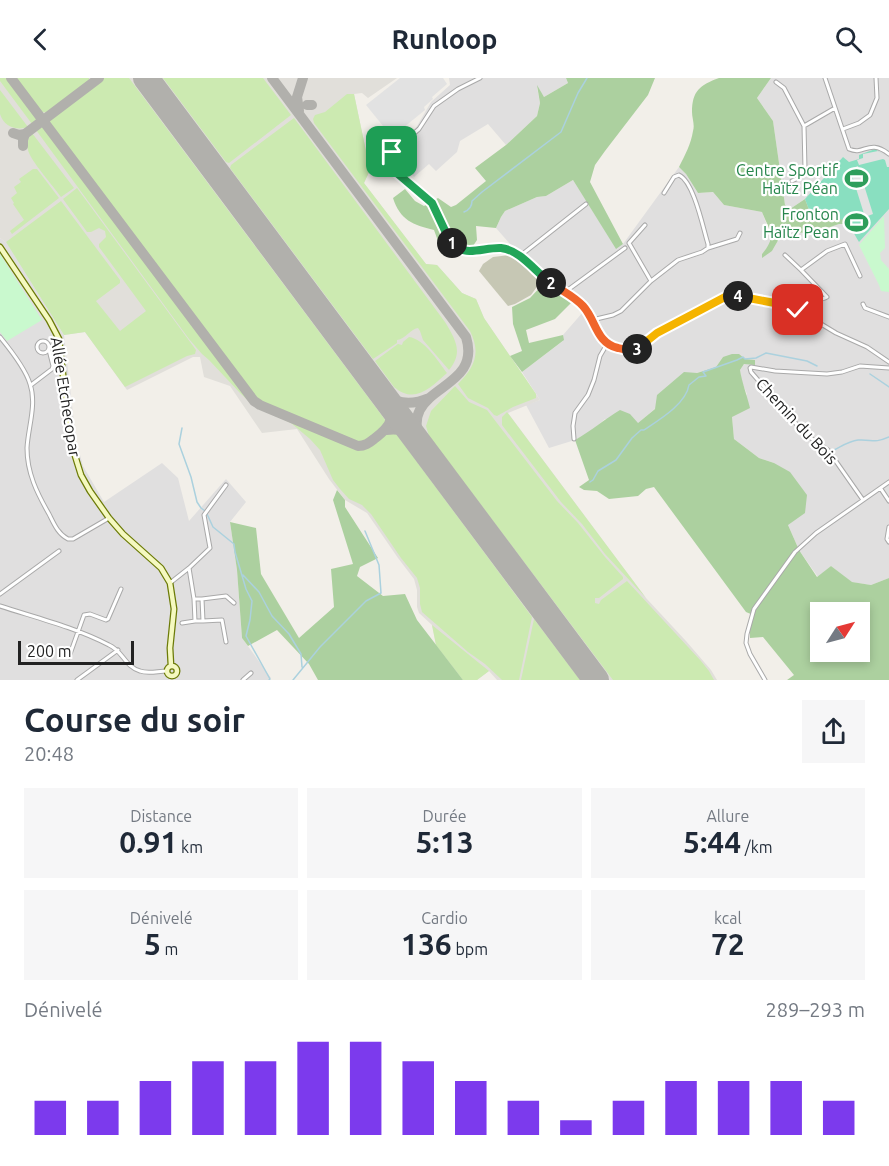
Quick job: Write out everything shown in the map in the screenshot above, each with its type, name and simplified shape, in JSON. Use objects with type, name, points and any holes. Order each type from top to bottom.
[{"type":"street","points":[[480,78],[458,89],[434,106],[419,129],[392,152],[389,160],[391,168],[432,203],[454,246],[462,251],[501,248],[520,256],[547,280],[578,301],[585,308],[607,344],[614,347],[633,350],[667,328],[731,296],[780,304],[798,310],[836,333],[867,347],[889,362]]},
{"type":"street","points":[[825,78],[849,149],[855,152],[874,146],[889,154]]},
{"type":"street","points":[[843,129],[859,123],[870,115],[877,98],[876,78]]},
{"type":"street","points":[[776,82],[784,88],[804,126],[805,169],[792,182]]},
{"type":"street","points":[[804,126],[835,108]]},
{"type":"street","points":[[664,194],[674,177],[679,175],[685,177],[691,188],[708,248]]},
{"type":"street","points":[[520,256],[586,204]]},
{"type":"street","points":[[645,225],[629,243],[651,281]]},
{"type":"street","points":[[592,320],[613,315],[621,310],[651,281],[678,260],[737,239],[740,233]]},
{"type":"street","points":[[801,270],[827,251],[845,244],[860,276]]},
{"type":"street","name":"Allée Etchecopar","points":[[0,247],[57,334],[69,428],[77,465],[90,491],[123,534],[161,568],[170,584]]},
{"type":"street","points":[[565,292],[625,248]]},
{"type":"street","points":[[785,255],[827,297],[823,300],[807,298],[803,300],[798,310]]},
{"type":"street","points":[[863,304],[865,308],[889,317]]},
{"type":"street","points":[[0,337],[31,385],[31,416],[27,447],[29,468],[33,484],[59,533],[68,539],[73,539],[109,518]]},
{"type":"street","points":[[574,439],[575,413],[588,395],[600,356],[607,344]]},
{"type":"street","points":[[31,385],[52,369],[49,350]]},
{"type":"street","name":"Chemin du Bois","points":[[863,500],[828,450],[805,434],[750,369],[751,366],[775,371],[827,374],[860,366],[889,368]]},
{"type":"street","points":[[765,680],[746,643],[754,609],[795,552],[816,533],[889,482]]},
{"type":"street","points":[[0,606],[79,631],[106,643],[118,650],[128,664],[138,671],[145,673],[167,671],[171,666],[173,601],[170,584],[210,548],[204,514],[225,485]]},
{"type":"street","points":[[881,489],[889,501]]},
{"type":"street","points":[[889,526],[887,534],[889,542]]},
{"type":"street","points":[[0,594],[59,551]]},
{"type":"street","points":[[189,568],[195,621]]},
{"type":"street","points":[[69,657],[86,614],[106,620],[109,618],[121,589]]},
{"type":"street","points":[[194,599],[226,596],[234,603]]},
{"type":"street","points":[[202,599],[203,621]]},
{"type":"street","points":[[182,623],[222,620],[226,642]]},
{"type":"street","points":[[77,680],[118,650]]},
{"type":"street","points":[[167,671],[169,675],[177,678],[177,669],[171,666]]},
{"type":"street","points":[[243,680],[251,673]]},
{"type":"shaded area","points":[[0,78],[397,78],[368,98],[362,93],[354,94],[370,170],[364,183],[426,264],[437,265],[462,293],[476,299],[484,318],[540,400],[508,413],[646,598],[686,641],[717,680],[497,680],[489,671],[477,680],[463,680],[436,645],[432,625],[419,613],[414,579],[367,513],[345,500],[297,429],[262,433],[230,386],[204,377],[200,357],[193,357],[127,390],[85,332],[64,335],[7,243],[0,238]]},
{"type":"shaded area","points":[[400,78],[443,78],[447,84],[432,97],[433,99],[424,107],[425,110],[392,137],[366,105]]},
{"type":"shaded area","points":[[449,78],[566,78],[568,83],[544,97],[537,87],[540,103],[537,116],[506,145],[488,124],[460,141],[457,152],[436,171],[429,164],[414,177],[392,150],[413,133],[431,102],[450,85]]},
{"type":"shaded area","points":[[771,78],[889,78],[889,578],[871,585],[851,582],[831,566],[818,577],[799,550],[788,525],[774,463],[759,458],[734,439],[732,417],[747,394],[741,380],[740,370],[744,364],[755,360],[723,357],[716,367],[697,373],[637,424],[605,419],[590,432],[575,440],[549,448],[526,405],[540,400],[522,372],[563,341],[563,335],[583,312],[544,283],[496,228],[505,211],[537,197],[546,196],[573,180],[616,248],[623,244],[679,167],[698,193],[713,192],[724,205],[762,212],[771,236],[771,243],[762,254],[772,251],[780,237],[790,231],[810,234],[845,224],[842,218],[817,221],[807,207],[805,199],[790,209],[785,205],[773,121],[757,98]]},
{"type":"shaded area","points":[[878,151],[889,158],[889,167],[883,159],[859,165],[857,160],[863,158],[863,154]]},
{"type":"shaded area","points":[[858,166],[873,214],[865,217],[850,169]]},
{"type":"shaded area","points":[[0,238],[7,243],[64,335],[76,440],[83,466],[104,502],[162,463],[178,478],[189,521],[226,479],[246,502],[230,522],[237,570],[242,638],[271,678],[269,680],[0,680]]},
{"type":"shaded area","points":[[510,255],[541,281],[531,295],[508,306],[479,271],[483,264],[493,257]]},
{"type":"green space","points":[[0,78],[9,78],[40,119],[32,124]]},
{"type":"green space","points":[[14,78],[89,78],[89,81],[50,112],[41,112]]},
{"type":"green space","points":[[104,78],[129,78],[383,417],[387,423],[374,438],[365,443],[356,444],[261,403],[248,390],[49,123],[51,118]]},
{"type":"green space","points":[[163,78],[263,78],[291,115],[229,163]]},
{"type":"green space","points":[[566,78],[655,78],[648,95],[595,165],[590,182],[623,244],[616,249],[573,180],[546,196],[537,197],[505,211],[496,228],[476,226],[477,240],[471,249],[444,249],[434,230],[408,220],[399,212],[393,198],[405,189],[415,201],[424,206],[438,198],[451,207],[486,181],[475,168],[506,145],[537,116],[540,103],[537,85],[544,97],[568,83]]},
{"type":"green space","points":[[719,78],[771,78],[757,98],[773,121],[785,205],[790,209],[805,199],[811,215],[817,221],[842,218],[847,220],[845,224],[810,234],[790,231],[780,237],[772,251],[762,258],[771,234],[762,212],[724,205],[713,192],[698,193],[679,167],[692,136],[694,126],[692,105],[696,94],[702,86]]},
{"type":"green space","points":[[0,90],[28,127],[15,128],[5,122],[0,114]]},
{"type":"green space","points":[[347,94],[354,94],[370,170],[364,183],[426,264],[437,265],[462,293],[476,299],[484,318],[536,394],[536,398],[497,416],[488,408],[468,398],[458,384],[469,372],[476,353],[470,331],[314,123],[315,115],[325,112]]},
{"type":"green space","points":[[294,118],[445,322],[455,340],[457,351],[454,363],[449,370],[423,340],[418,328],[397,340],[397,343],[373,359],[230,168]]},
{"type":"green space","points":[[43,124],[256,405],[254,406],[241,394],[189,339],[36,130]]},
{"type":"green space","points":[[32,133],[74,188],[61,197],[37,167],[27,148],[28,139]]},
{"type":"green space","name":"Centre Sportif Haïtz Péan","points":[[875,149],[889,159],[889,209],[859,242],[844,220],[817,221],[811,215],[805,199],[843,157],[849,162]]},
{"type":"green space","points":[[33,169],[37,169],[59,198],[12,234],[10,231],[24,220],[11,198],[17,193],[14,187],[21,182],[19,179]]},
{"type":"green space","points":[[77,188],[196,350],[195,354],[125,387],[85,332],[64,335],[6,242],[61,201],[120,280],[120,283],[96,301],[120,331],[146,311],[99,247],[106,237],[105,231],[99,228],[87,232],[63,199]]},
{"type":"green space","points":[[884,216],[885,248],[880,253],[881,260],[889,269],[889,292],[881,291],[859,245]]},
{"type":"green space","points":[[0,254],[42,320],[7,341],[0,332]]},
{"type":"green space","points":[[544,283],[572,302],[555,319],[526,330],[529,343],[563,335],[564,340],[522,372],[510,356],[522,351],[513,324],[512,307],[530,298]]},
{"type":"green space","points":[[409,337],[425,346],[447,373],[429,388],[416,394],[402,392],[394,387],[375,361],[398,344],[402,345]]},
{"type":"green space","points":[[732,354],[755,360],[755,365],[744,364],[740,370],[750,408],[732,417],[734,439],[759,458],[790,472],[807,495],[805,513],[788,525],[799,550],[817,577],[831,566],[852,582],[871,585],[889,578],[889,680],[787,680],[794,675],[763,637],[750,638],[753,615],[746,612],[654,487],[646,489],[638,496],[609,499],[597,491],[584,490],[579,487],[589,480],[575,440],[620,410],[630,414],[638,423],[655,409],[657,395],[684,372],[697,373],[716,367],[723,357]]},
{"type":"green space","points":[[455,386],[469,402],[487,410],[557,501],[623,577],[599,598],[595,598],[595,603],[599,604],[601,600],[627,581],[701,661],[714,680],[613,680],[429,436],[426,426],[431,411]]},
{"type":"green space","points":[[264,409],[357,449],[387,433],[392,432],[397,435],[532,617],[519,680],[502,680],[422,612],[417,578],[371,514],[362,505],[349,499],[340,489],[333,480],[320,450],[310,439],[291,423]]},
{"type":"green space","points":[[507,412],[646,598],[561,502],[502,425],[502,417]]},
{"type":"green space","points":[[337,490],[345,500],[345,507],[378,558],[360,567],[357,576],[383,596],[405,594],[417,620],[463,680],[318,680],[309,664],[277,630],[248,646],[242,638],[237,570],[230,522],[256,528],[261,574],[299,638],[334,607],[331,569],[353,564],[333,500]]},
{"type":"green space","points":[[534,619],[580,680],[521,680]]},
{"type":"green space","points":[[432,625],[489,671],[477,680],[463,680],[436,645]]},
{"type":"waterway","points":[[464,212],[482,192],[561,132],[587,78]]},
{"type":"waterway","points":[[590,482],[598,471],[616,460],[641,430],[671,411],[683,399],[689,385],[699,377],[706,376],[703,372],[743,357],[745,359],[756,358],[766,353],[807,361],[817,366]]},
{"type":"waterway","points":[[870,374],[889,387]]},
{"type":"waterway","points":[[182,428],[179,444],[197,502],[205,511]]},
{"type":"waterway","points":[[834,450],[855,441],[876,441],[889,437]]},
{"type":"waterway","points":[[207,514],[213,527],[234,544],[246,589],[252,601],[246,636],[269,680]]},
{"type":"waterway","points":[[293,680],[320,647],[366,601],[381,593],[379,565],[365,531]]},
{"type":"waterway","points":[[243,575],[259,592],[272,616],[289,634],[301,654],[302,667]]},
{"type":"taxiway","points":[[11,78],[254,401],[358,446],[370,442],[389,424],[391,414],[382,395]]},
{"type":"taxiway","points":[[13,133],[25,134],[99,78]]},
{"type":"taxiway","points":[[148,78],[156,92]]},
{"type":"taxiway","points":[[272,78],[466,337],[468,356],[463,370],[428,400],[419,411],[417,427],[423,448]]},
{"type":"taxiway","points":[[299,111],[297,97],[303,78]]},
{"type":"taxiway","points":[[307,105],[312,105]]},
{"type":"taxiway","points":[[23,146],[25,134]]},
{"type":"taxiway","points":[[385,395],[406,403],[429,398]]},
{"type":"taxiway","points":[[386,430],[403,431],[417,442]]},
{"type":"runway","points":[[146,78],[596,680]]},
{"type":"place","name":"Centre Sportif Haïtz Péan","points":[[856,179]]},
{"type":"place","name":"Fronton Haïtz Pean","points":[[857,223]]},
{"type":"route","points":[[392,152],[389,160],[391,168],[432,203],[454,246],[462,251],[501,248],[520,256],[547,280],[578,301],[589,314],[603,340],[611,346],[629,351],[638,348],[657,333],[725,297],[739,296],[798,310]]}]
